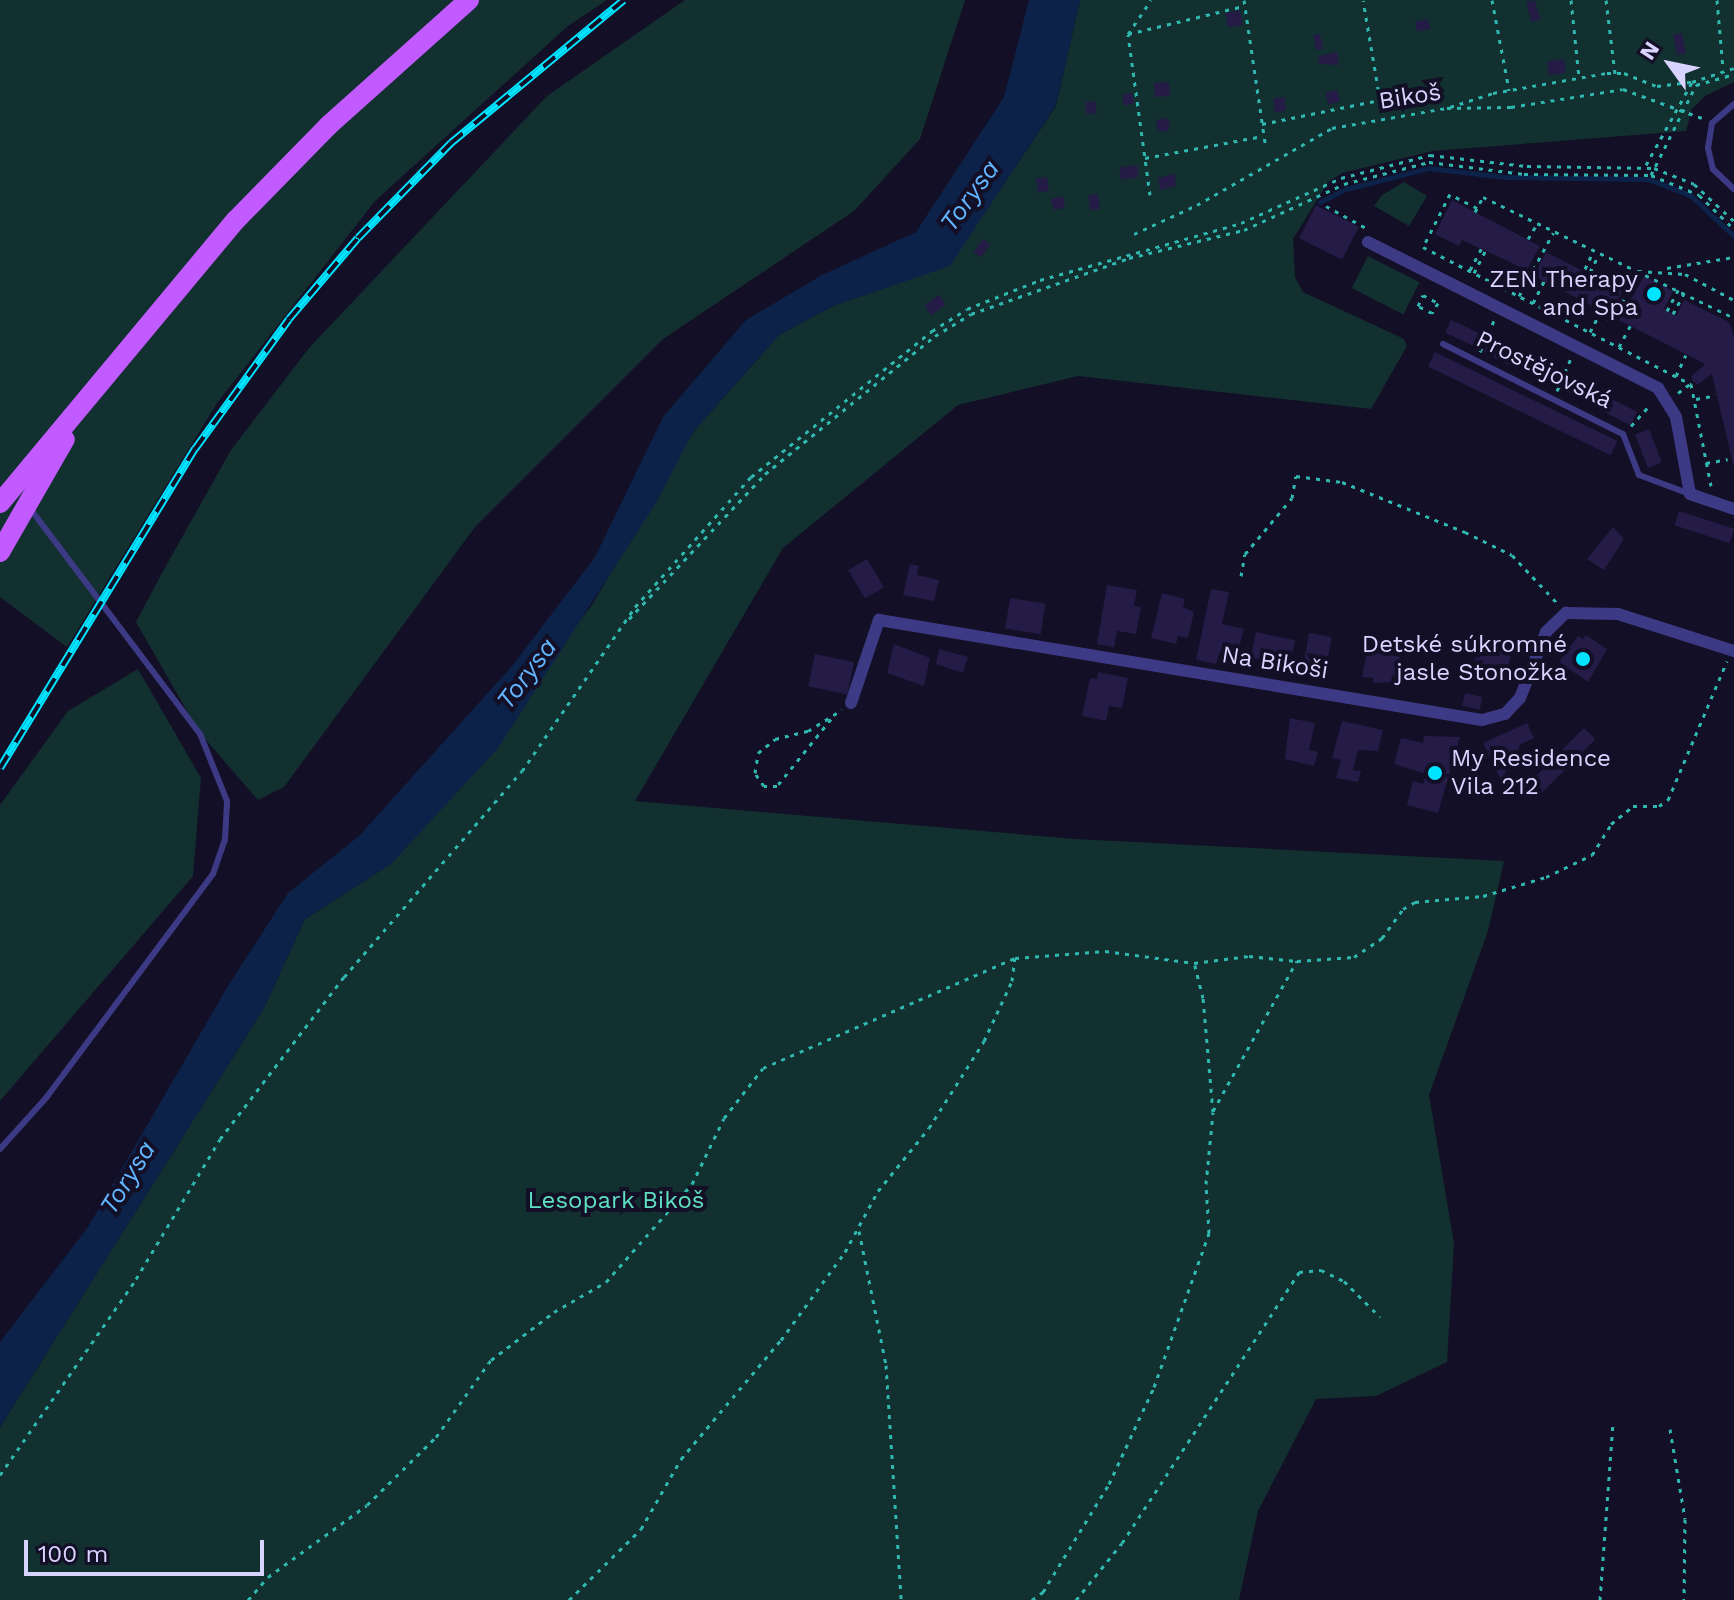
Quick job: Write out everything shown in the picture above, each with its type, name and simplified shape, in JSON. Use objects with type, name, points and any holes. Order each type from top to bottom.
[{"type":"main road","points":[[0,503],[189,274],[280,174],[469,0]]},
{"type":"main road","points":[[0,552],[91,394]]},
{"type":"street","name":"Prostějovská","points":[[1373,245],[1665,396]]},
{"type":"street","points":[[1665,396],[1690,494]]},
{"type":"street","name":"Prostějovská","points":[[1690,494],[1734,509]]},
{"type":"street","points":[[1563,607],[1618,614],[1733,651]]},
{"type":"street","name":"Na Bikoši","points":[[851,703],[879,620],[1482,720],[1505,714],[1520,698],[1546,632],[1563,607]]},
{"type":"lane","points":[[1734,104],[1712,123],[1708,148],[1713,169],[1734,189]]},
{"type":"lane","name":"Prostějovská","points":[[1443,344],[1623,434],[1639,475],[1690,494]]},
{"type":"lane","points":[[0,1149],[46,1098],[213,874],[225,840],[227,801],[200,734],[27,504]]},
{"type":"path","points":[[1150,195],[1128,34],[1151,0]]},
{"type":"path","points":[[1262,124],[1380,100],[1363,0]]},
{"type":"path","points":[[1492,0],[1509,90]]},
{"type":"path","points":[[1571,0],[1579,78]]},
{"type":"path","points":[[1606,0],[1615,73]]},
{"type":"path","points":[[1717,0],[1724,70]]},
{"type":"path","points":[[1128,34],[1245,3],[1265,142]]},
{"type":"path","points":[[1447,108],[1509,90],[1579,78],[1615,73],[1657,86],[1692,82],[1734,68]]},
{"type":"path","points":[[1651,175],[1696,85],[1734,74]]},
{"type":"path","points":[[1645,166],[1692,82]]},
{"type":"path","name":"Bikoš","points":[[1134,234],[1197,205],[1314,134],[1447,108],[1511,107],[1623,89],[1677,106],[1712,123]]},
{"type":"path","points":[[1145,158],[1264,136]]},
{"type":"path","points":[[0,1475],[136,1279],[220,1139],[344,977],[522,771],[590,666],[628,620],[751,477],[829,411],[967,309],[1127,252],[1241,223],[1341,178],[1430,155],[1527,166],[1645,166],[1694,184],[1734,221]]},
{"type":"path","points":[[628,620],[765,474],[935,336],[971,314],[1129,258],[1244,230],[1344,184],[1429,162],[1524,174],[1651,175],[1699,195],[1734,229]]},
{"type":"path","points":[[1475,212],[1483,197],[1592,254],[1638,271],[1684,293],[1710,310],[1734,318]]},
{"type":"path","points":[[1326,206],[1371,230],[1373,245]]},
{"type":"path","points":[[1528,239],[1537,224]]},
{"type":"path","points":[[1519,296],[1553,233]]},
{"type":"path","points":[[1472,272],[1483,250]]},
{"type":"path","points":[[1585,269],[1592,254]]},
{"type":"path","points":[[1590,272],[1598,256]]},
{"type":"path","points":[[1638,271],[1734,257]]},
{"type":"path","points":[[1661,269],[1685,274],[1734,300]]},
{"type":"path","points":[[1590,332],[1600,312],[1613,321],[1638,271]]},
{"type":"path","points":[[1533,303],[1544,281]]},
{"type":"path","points":[[1667,311],[1678,290]]},
{"type":"path","points":[[1673,314],[1684,293]]},
{"type":"path","points":[[1423,295],[1438,303],[1432,313],[1418,306],[1423,295]]},
{"type":"path","points":[[1487,337],[1500,309]]},
{"type":"path","points":[[1619,347],[1630,326]]},
{"type":"path","points":[[1676,376],[1686,355]]},
{"type":"path","points":[[1553,399],[1564,375]]},
{"type":"path","points":[[1637,421],[1665,396],[1694,381]]},
{"type":"path","points":[[1694,399],[1716,395]]},
{"type":"path","points":[[1706,463],[1728,459]]},
{"type":"path","points":[[1241,576],[1245,554],[1292,498],[1296,476],[1342,482],[1512,555],[1563,607],[1547,615]]},
{"type":"path","points":[[1553,654],[1557,641],[1569,649]]},
{"type":"path","points":[[248,1600],[268,1577],[367,1505],[436,1437],[491,1360],[554,1312],[606,1282],[692,1184],[724,1118],[763,1068],[1015,958],[1105,951],[1194,963],[1249,956],[1297,961],[1354,957],[1382,938],[1403,909],[1415,902],[1483,896],[1546,877],[1592,855],[1611,824],[1633,806],[1659,806],[1668,800],[1733,651]]},
{"type":"path","points":[[831,719],[775,739],[758,753],[755,773],[764,786],[777,786],[831,719],[851,703]]},
{"type":"path","points":[[569,1600],[641,1529],[681,1459],[781,1340],[984,1041],[1012,981],[1015,958]]},
{"type":"path","points":[[1213,1112],[1297,961]]},
{"type":"path","points":[[1032,1600],[1043,1592],[1109,1484],[1185,1309],[1209,1233],[1206,1184],[1213,1112],[1203,998],[1194,963]]},
{"type":"path","points":[[858,1229],[886,1365],[901,1600]]},
{"type":"path","points":[[1076,1600],[1122,1543],[1299,1272],[1321,1270],[1344,1281],[1380,1317]]},
{"type":"path","points":[[1600,1600],[1613,1423]]},
{"type":"path","points":[[1670,1429],[1685,1519],[1684,1600]]},
{"type":"green space","points":[[0,0],[607,0],[568,26],[375,201],[217,403],[67,647],[0,597]]},
{"type":"green space","points":[[685,0],[965,0],[920,139],[854,211],[663,339],[475,527],[284,787],[258,800],[199,732],[136,622],[162,573],[231,450],[309,348],[547,96]]},
{"type":"green space","name":"Lesopark Bikoš","points":[[1080,0],[1734,0],[1734,82],[1705,96],[1692,109],[1686,131],[1433,151],[1342,173],[1328,182],[1293,239],[1295,277],[1303,292],[1404,339],[1407,346],[1371,409],[1078,376],[958,405],[783,548],[635,801],[1075,839],[1504,861],[1488,931],[1429,1095],[1454,1244],[1447,1362],[1376,1396],[1316,1399],[1258,1511],[1239,1600],[0,1600],[0,1427],[264,1008],[305,919],[391,864],[592,605],[693,432],[779,335],[833,306],[950,265],[1056,106]]},
{"type":"green space","points":[[1404,182],[1427,196],[1409,226],[1374,206],[1382,195]]},
{"type":"green space","points":[[1368,256],[1420,282],[1403,314],[1352,288]]},
{"type":"green space","points":[[138,669],[201,778],[193,876],[0,1101],[0,805],[68,711]]},
{"type":"water","name":"Torysa","points":[[1029,0],[1080,0],[1056,105],[950,266],[833,306],[779,335],[693,432],[656,503],[498,748],[391,864],[305,919],[264,1008],[0,1427],[0,1342],[88,1227],[228,986],[288,893],[359,836],[512,666],[595,557],[663,417],[746,320],[822,275],[916,232],[1004,97]]},
{"type":"building","points":[[1535,0],[1540,19],[1531,22],[1526,2]]},
{"type":"building","points":[[1240,10],[1243,25],[1228,28],[1225,13]]},
{"type":"building","points":[[1428,19],[1430,29],[1417,31],[1415,21]]},
{"type":"building","points":[[1682,33],[1686,54],[1677,55],[1673,35]]},
{"type":"building","points":[[1320,34],[1323,49],[1316,50],[1313,35]]},
{"type":"building","points":[[1337,52],[1339,65],[1319,64],[1318,56]]},
{"type":"building","points":[[1564,59],[1566,73],[1549,75],[1547,61]]},
{"type":"building","points":[[1169,82],[1170,96],[1155,97],[1154,83]]},
{"type":"building","points":[[1337,90],[1340,102],[1328,105],[1325,93]]},
{"type":"building","points":[[1132,93],[1134,104],[1124,106],[1122,95]]},
{"type":"building","points":[[1284,97],[1286,111],[1275,112],[1273,99]]},
{"type":"building","points":[[1095,101],[1097,113],[1087,114],[1085,103]]},
{"type":"building","points":[[1163,118],[1170,125],[1163,132],[1156,125]]},
{"type":"building","points":[[1137,165],[1139,177],[1121,180],[1119,168]]},
{"type":"building","points":[[1175,174],[1176,186],[1160,190],[1158,178]]},
{"type":"building","points":[[1047,177],[1049,191],[1038,192],[1036,179]]},
{"type":"building","points":[[1098,194],[1100,209],[1090,210],[1088,195]]},
{"type":"building","points":[[1063,196],[1065,208],[1054,210],[1051,199]]},
{"type":"building","points":[[1452,200],[1540,246],[1527,270],[1462,240],[1459,246],[1435,234]]},
{"type":"building","points":[[1316,205],[1359,227],[1342,260],[1299,238]]},
{"type":"building","points":[[983,239],[990,244],[981,257],[974,252]]},
{"type":"building","points":[[1546,252],[1623,291],[1610,315],[1534,276]]},
{"type":"building","points":[[1644,276],[1673,291],[1664,309],[1676,316],[1684,300],[1729,322],[1734,336],[1734,468],[1712,374],[1697,385],[1691,377],[1705,364],[1619,320]]},
{"type":"building","points":[[939,295],[946,305],[931,315],[924,305]]},
{"type":"building","points":[[1451,320],[1485,336],[1480,349],[1445,333]]},
{"type":"building","points":[[1490,339],[1523,355],[1517,369],[1483,352]]},
{"type":"building","points":[[1435,352],[1617,441],[1610,455],[1428,366]]},
{"type":"building","points":[[1528,358],[1561,374],[1555,387],[1522,371]]},
{"type":"building","points":[[1566,376],[1599,392],[1593,405],[1560,389]]},
{"type":"building","points":[[1604,395],[1637,412],[1630,425],[1597,408]]},
{"type":"building","points":[[1649,429],[1662,463],[1648,468],[1635,434]]},
{"type":"building","points":[[1679,511],[1734,529],[1730,543],[1674,525]]},
{"type":"building","points":[[1613,527],[1624,539],[1604,570],[1587,559]]},
{"type":"building","points":[[867,559],[884,587],[865,599],[848,570]]},
{"type":"building","points":[[910,564],[919,566],[917,575],[939,580],[934,601],[903,595]]},
{"type":"building","points":[[1107,585],[1137,590],[1134,606],[1141,607],[1136,634],[1117,631],[1114,647],[1097,644]]},
{"type":"building","points":[[1211,589],[1229,592],[1222,624],[1244,629],[1237,655],[1220,651],[1216,664],[1196,660]]},
{"type":"building","points":[[1162,593],[1185,599],[1183,607],[1194,612],[1188,638],[1178,636],[1176,644],[1151,638]]},
{"type":"building","points":[[1010,598],[1046,604],[1041,634],[1005,629]]},
{"type":"building","points":[[1256,632],[1295,640],[1290,666],[1251,657]]},
{"type":"building","points":[[1309,633],[1332,637],[1325,674],[1302,670]]},
{"type":"building","name":"Detské súkromné jasle Stonožka","points":[[1586,635],[1607,649],[1588,682],[1559,662],[1578,636],[1583,639]]},
{"type":"building","points":[[1481,638],[1513,646],[1503,685],[1471,677]]},
{"type":"building","points":[[894,644],[930,658],[924,686],[887,673]]},
{"type":"building","points":[[939,649],[968,657],[963,673],[936,664]]},
{"type":"building","points":[[1367,651],[1400,657],[1395,682],[1373,683],[1374,678],[1362,677]]},
{"type":"building","points":[[815,654],[854,662],[847,695],[808,686]]},
{"type":"building","points":[[1098,672],[1128,678],[1122,708],[1109,706],[1106,721],[1082,716],[1090,678],[1097,679]]},
{"type":"building","points":[[1465,693],[1483,697],[1480,710],[1462,706]]},
{"type":"building","points":[[1290,718],[1315,723],[1309,750],[1318,752],[1314,766],[1285,759]]},
{"type":"building","points":[[1342,721],[1383,730],[1378,751],[1358,750],[1353,770],[1361,771],[1358,782],[1336,778],[1341,760],[1332,758]]},
{"type":"building","points":[[1527,723],[1534,738],[1521,744],[1501,780],[1483,743]]},
{"type":"building","points":[[1584,728],[1595,739],[1542,793],[1530,782]]},
{"type":"building","name":"My Residence Vila 212","points":[[1424,736],[1460,737],[1438,813],[1407,805],[1413,781],[1423,784],[1426,774],[1394,764],[1401,738],[1423,743]]},
{"type":"waterway","points":[[1320,202],[1346,189],[1429,168],[1504,177],[1648,179],[1690,195],[1734,236]]},
{"type":"railway","points":[[0,768],[195,449],[289,319],[358,238],[451,143],[624,0]]},
{"type":"place","name":"ZEN Therapy and Spa","points":[[1654,294]]},
{"type":"place","name":"Detské súkromné jasle Stonožka","points":[[1583,659]]},
{"type":"place","name":"My Residence Vila 212","points":[[1435,773]]}]
